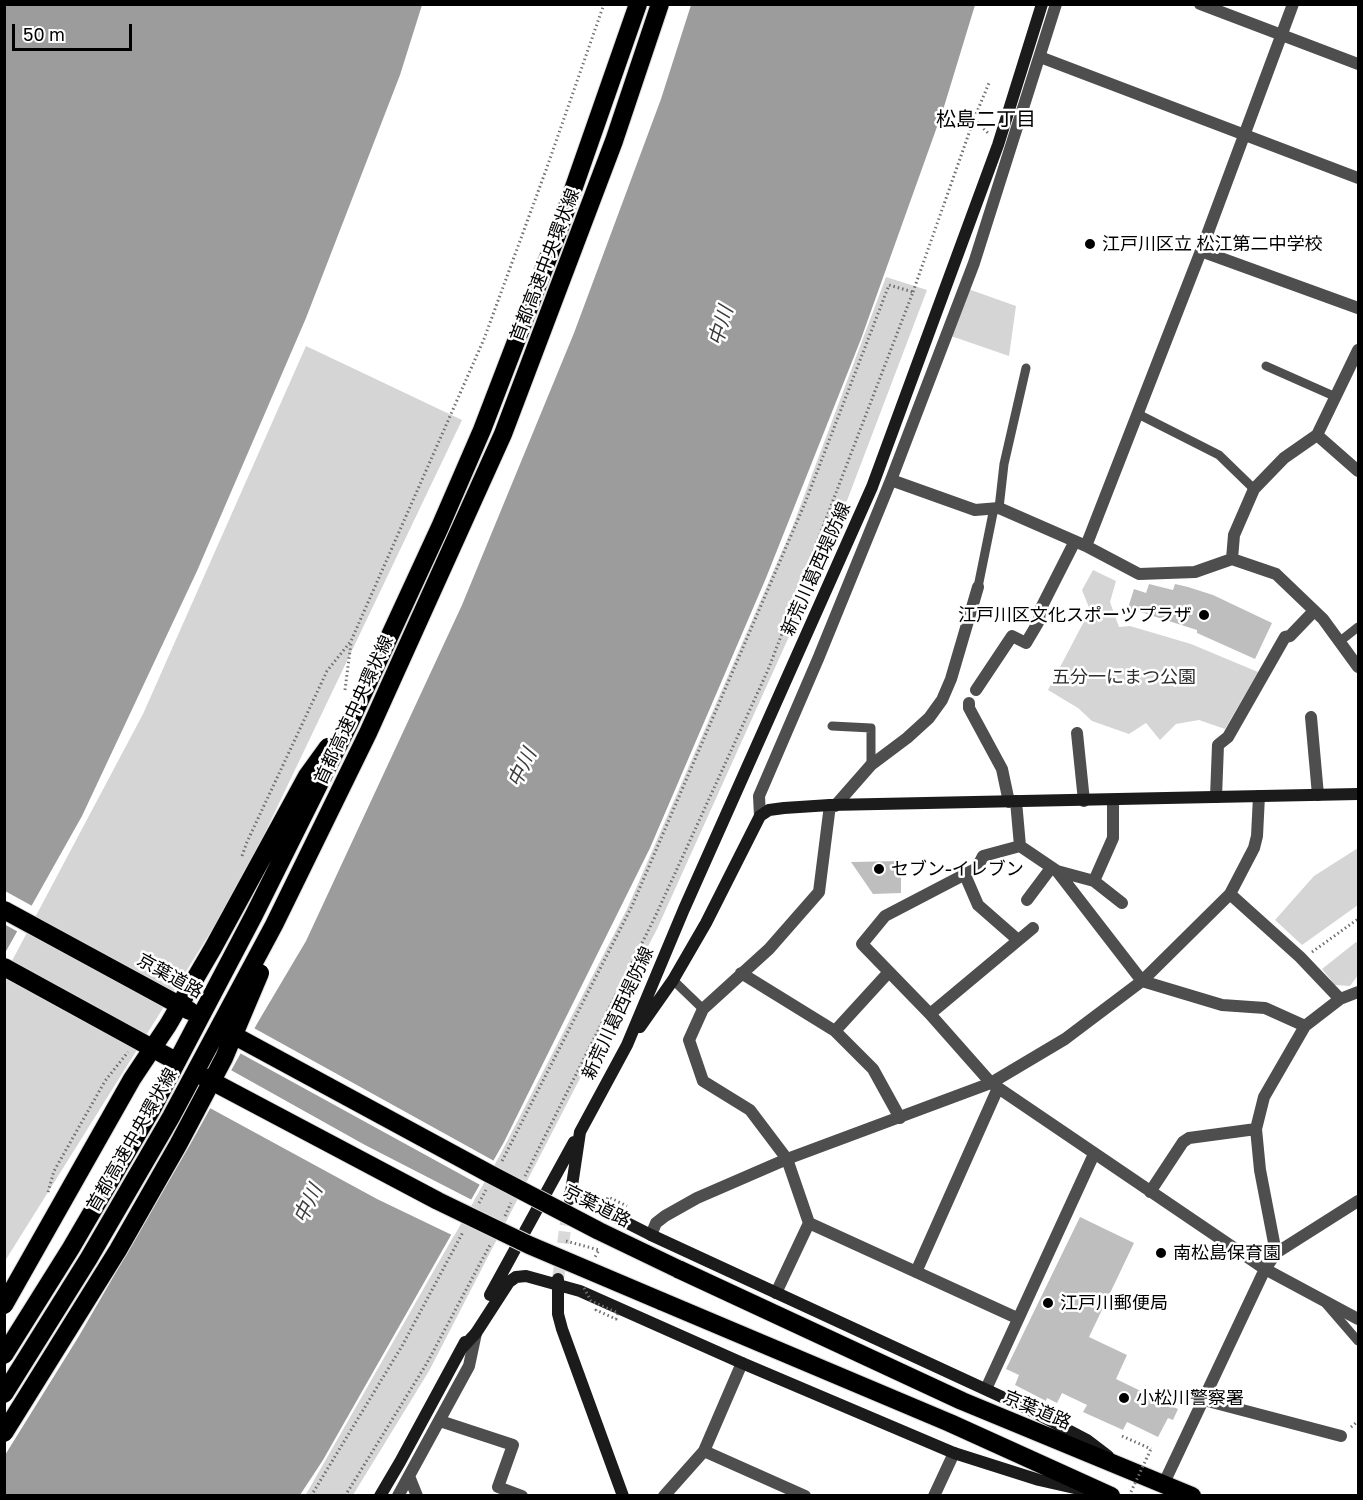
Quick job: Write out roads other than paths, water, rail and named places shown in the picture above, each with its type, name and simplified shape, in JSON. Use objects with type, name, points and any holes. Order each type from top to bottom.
[{"type":"highway","name":"首都高速中央環状線","points":[[4,1355],[71,1248],[152,1109],[254,915],[356,709],[482,430],[564,217],[638,4]]},
{"type":"highway","name":"首都高速中央環状線","points":[[4,1394],[89,1257],[171,1117],[274,925],[368,733],[502,434],[614,141],[660,4]]},
{"type":"highway","points":[[4,1305],[132,1079],[168,1025],[213,948],[307,776],[356,709]]},
{"type":"highway","name":"京葉道路","points":[[4,910],[599,1232],[962,1401],[1192,1496]]},
{"type":"highway","points":[[4,1434],[112,1260],[178,1145],[224,1058],[258,979],[274,925]]},
{"type":"highway","points":[[4,967],[200,1075],[438,1201],[529,1245],[950,1423],[1111,1496]]},
{"type":"street","name":"新荒川葛西堤防線","points":[[380,1496],[627,1045],[684,909],[872,487],[1004,146],[1042,4]]},
{"type":"street","points":[[760,816],[759,796],[891,480],[974,263],[1004,146],[1040,57],[1056,4]]},
{"type":"street","points":[[1200,4],[1359,64]]},
{"type":"street","points":[[976,690],[1012,636],[1026,643],[1039,621],[1040,610],[1081,543],[1138,414],[1293,4]]},
{"type":"street","points":[[1040,57],[1359,178]]},
{"type":"street","points":[[1201,251],[1359,308]]},
{"type":"street","points":[[1232,559],[1234,535],[1254,489],[1284,458],[1317,435],[1359,350]]},
{"type":"street","points":[[1317,435],[1359,471]]},
{"type":"street","points":[[891,480],[975,510],[996,508],[1081,543],[1139,574],[1195,572],[1232,559],[1276,574],[1314,611],[1359,667]]},
{"type":"street","points":[[776,1293],[809,1223],[787,1159],[750,1110],[703,1081],[688,1040],[703,1009],[769,949],[819,892],[832,806],[871,765],[929,718],[942,700],[951,679],[978,587]]},
{"type":"street","points":[[1216,797],[1218,745],[1228,737],[1285,637],[1290,636],[1314,611]]},
{"type":"street","points":[[969,703],[969,708],[1007,783],[1020,846],[1054,869],[1094,881],[1122,903]]},
{"type":"street","points":[[1311,717],[1318,795]]},
{"type":"street","points":[[1077,734],[1084,801]]},
{"type":"street","points":[[627,1045],[673,980],[706,923],[760,816],[769,810],[1012,801],[1359,794]]},
{"type":"street","points":[[1126,1468],[1087,1440],[1057,1423],[651,1235],[656,1223],[697,1198],[787,1159],[994,1085],[1065,1039],[1142,981],[1230,894],[1254,848],[1257,836],[1259,796]]},
{"type":"street","points":[[1094,881],[1113,838],[1113,800]]},
{"type":"street","points":[[1020,846],[983,856],[977,868],[885,916],[862,944],[930,1014],[994,1085],[1265,1269],[1359,1319]]},
{"type":"street","points":[[1027,900],[1054,869]]},
{"type":"street","points":[[1054,869],[1142,981],[1222,1005],[1265,1008],[1305,1026]]},
{"type":"street","points":[[965,874],[978,905],[1017,940]]},
{"type":"street","points":[[1230,894],[1300,957],[1340,999]]},
{"type":"street","points":[[930,1014],[1033,928]]},
{"type":"street","points":[[741,973],[835,1031],[873,1069],[900,1118]]},
{"type":"street","points":[[835,1031],[888,973]]},
{"type":"street","points":[[1276,1252],[1260,1170],[1256,1129],[1264,1097],[1305,1026],[1340,999],[1359,992]]},
{"type":"street","points":[[916,1272],[994,1085]]},
{"type":"street","points":[[1150,1192],[1183,1142],[1189,1138],[1256,1129]]},
{"type":"street","name":"新荒川葛西堤防線","points":[[580,1132],[570,1196],[651,1235]]},
{"type":"street","points":[[986,1389],[1094,1154]]},
{"type":"street","points":[[1164,1483],[1265,1269],[1276,1252],[1359,1201]]},
{"type":"street","points":[[809,1223],[1017,1318]]},
{"type":"street","name":"新荒川葛西堤防線","points":[[463,1347],[476,1334],[503,1289],[516,1277],[526,1276],[557,1281]]},
{"type":"street","points":[[623,1496],[562,1329],[558,1314],[557,1281],[954,1453],[1067,1487],[1111,1496]]},
{"type":"street","points":[[398,1496],[469,1365],[476,1334]]},
{"type":"street","points":[[664,1496],[704,1451],[742,1363]]},
{"type":"street","points":[[1204,1400],[1341,1436]]},
{"type":"street","points":[[440,1421],[513,1445],[498,1487],[522,1496]]},
{"type":"street","points":[[704,1451],[805,1496]]},
{"type":"street","points":[[934,1496],[954,1453]]},
{"type":"street","points":[[409,1476],[417,1496]]},
{"type":"lane","points":[[1266,366],[1336,397]]},
{"type":"lane","points":[[978,587],[1026,368]]},
{"type":"lane","points":[[1138,414],[1219,455],[1254,489]]},
{"type":"lane","points":[[1339,642],[1359,627]]},
{"type":"lane","points":[[832,726],[871,728],[871,765]]},
{"type":"lane","points":[[673,980],[703,1009]]},
{"type":"lane","points":[[1323,1301],[1359,1341]]},
{"type":"water","points":[[5,5],[422,5],[400,75],[306,318],[197,571],[82,816],[5,953]]},
{"type":"water","name":"中川","points":[[691,5],[975,5],[943,110],[861,339],[766,578],[650,848],[504,1142],[323,1460],[300,1495],[5,1496],[5,1455],[79,1336],[306,941],[462,605],[574,333],[661,99]]},
{"type":"tunnel","points":[[558,1279],[568,1209]]},
{"type":"place","name":"江戸川区立 松江第二中学校","points":[[1090,244]]},
{"type":"place","name":"江戸川区文化スポーツプラザ","points":[[1204,615]]},
{"type":"place","name":"セブン-イレブン","points":[[879,869]]},
{"type":"place","name":"南松島保育園","points":[[1161,1253]]},
{"type":"place","name":"江戸川郵便局","points":[[1048,1303]]},
{"type":"place","name":"小松川警察署","points":[[1124,1398]]},
{"type":"district","name":"松島二丁目","points":[[986,120]]},
{"type":"park label","name":"五分一にまつ公園","points":[[1124,677]]}]
